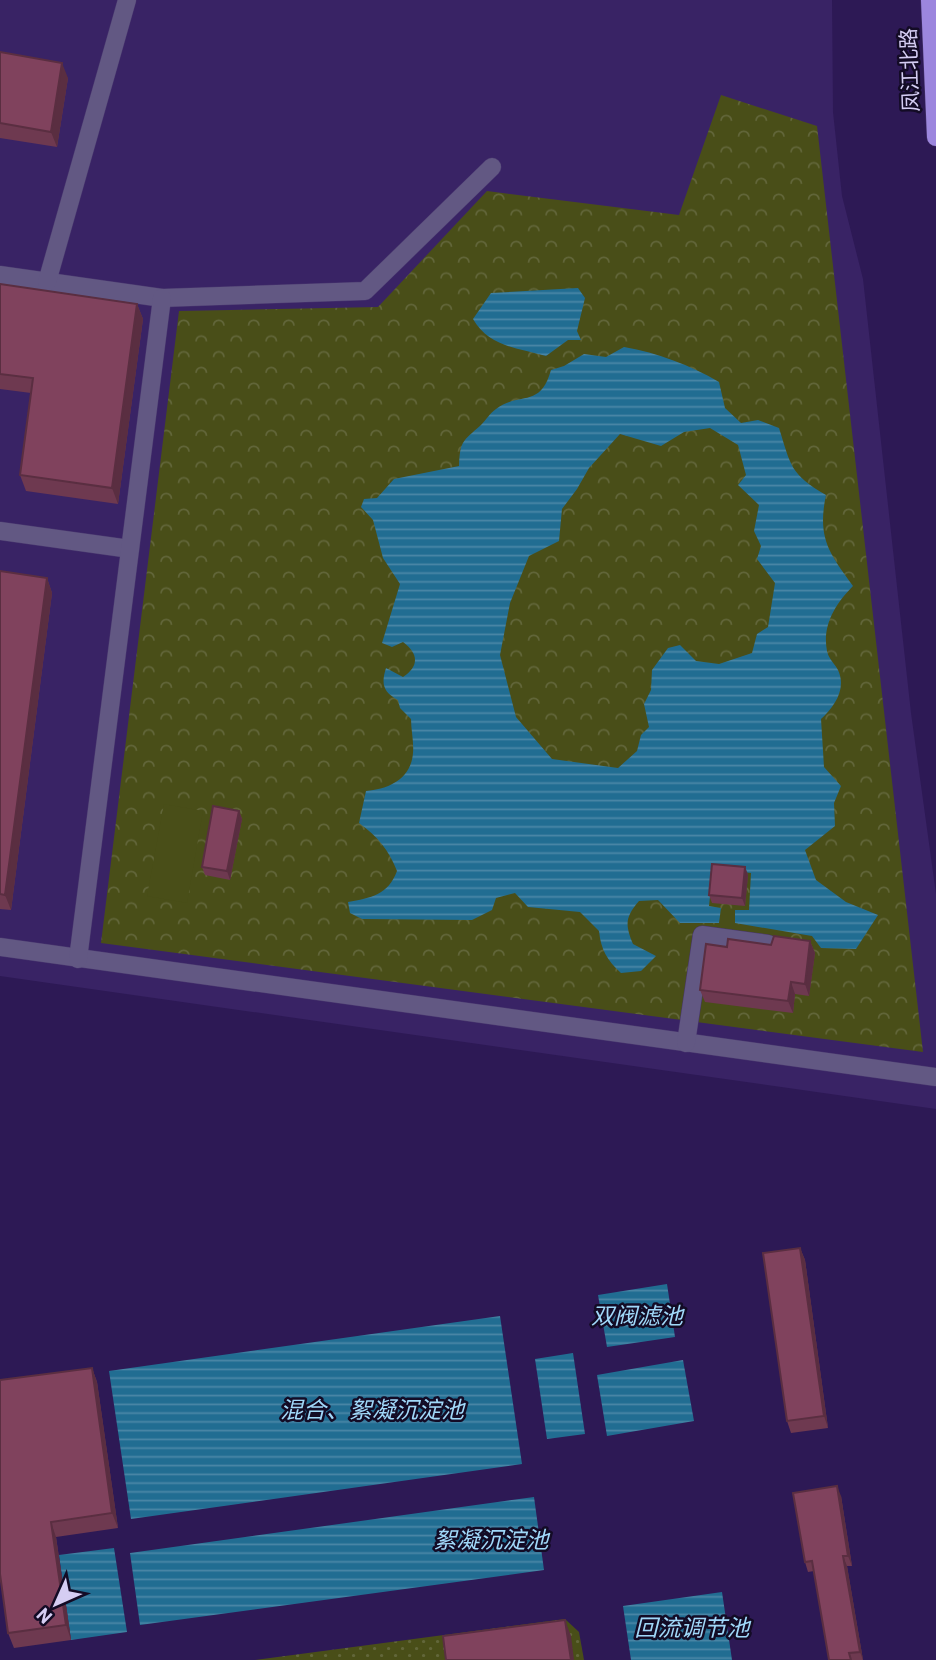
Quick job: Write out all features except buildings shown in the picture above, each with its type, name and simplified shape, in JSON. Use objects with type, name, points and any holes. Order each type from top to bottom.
[{"type":"main road","name":"凤江北路","points":[[930,0],[936,137]]},
{"type":"lane","points":[[47,282],[127,0]]},
{"type":"lane","points":[[0,275],[162,298],[365,290],[492,167]]},
{"type":"lane","points":[[78,959],[162,298]]},
{"type":"lane","points":[[0,531],[130,549]]},
{"type":"lane","points":[[686,1043],[702,935],[768,944]]},
{"type":"lane","points":[[0,947],[936,1077]]},
{"type":"shaded area","points":[[0,0],[832,0],[833,112],[842,196],[863,279],[911,713],[936,894],[936,1109],[0,976]]},
{"type":"green space","points":[[721,95],[817,126],[923,1052],[101,943],[179,311],[378,307],[487,191],[679,215]]},
{"type":"green space","points":[[164,804],[203,811],[187,903],[147,896]]},
{"type":"green space","points":[[565,1619],[579,1632],[584,1660],[255,1660]]},
{"type":"water","points":[[578,288],[585,298],[577,331],[581,340],[568,340],[546,356],[496,341],[473,319],[491,293]]},
{"type":"water","points":[[624,347],[673,360],[719,382],[725,408],[741,423],[758,420],[779,428],[786,452],[798,475],[826,495],[824,534],[837,564],[853,586],[831,616],[826,633],[828,654],[838,670],[841,684],[838,697],[821,719],[824,767],[841,786],[834,803],[835,826],[805,850],[816,880],[846,902],[878,915],[856,949],[821,948],[812,936],[735,923],[735,910],[749,910],[751,873],[713,869],[709,906],[721,908],[719,923],[680,923],[658,900],[639,901],[634,907],[628,921],[633,944],[656,956],[641,971],[621,973],[605,954],[599,931],[580,912],[528,907],[515,893],[496,898],[492,910],[472,920],[362,919],[350,913],[348,902],[378,894],[389,885],[397,871],[382,844],[359,823],[366,791],[383,788],[403,776],[411,762],[413,749],[411,719],[400,708],[398,700],[386,691],[384,679],[386,668],[403,677],[412,669],[415,660],[412,651],[403,642],[392,647],[382,643],[400,584],[383,558],[373,520],[361,507],[364,499],[377,498],[394,479],[459,466],[463,442],[496,409],[535,395],[541,390],[551,370],[584,354],[606,357]],"holes":[[[710,428],[738,445],[746,475],[738,485],[759,505],[754,531],[761,546],[757,559],[775,583],[768,627],[757,634],[752,653],[719,664],[696,661],[680,645],[668,648],[652,670],[651,690],[644,704],[649,727],[641,735],[637,751],[618,768],[552,759],[516,717],[500,655],[510,603],[529,556],[559,541],[562,509],[589,468],[620,434],[661,446],[684,432]]]},
{"type":"water","name":"双阀滤池","points":[[667,1284],[675,1337],[607,1347],[598,1295]]},
{"type":"water","name":"混合、絮凝沉淀池","points":[[500,1316],[522,1464],[131,1519],[109,1371]]},
{"type":"water","points":[[573,1353],[585,1434],[547,1439],[535,1359]]},
{"type":"water","points":[[683,1360],[694,1421],[607,1436],[597,1375]]},
{"type":"water","name":"絮凝沉淀池","points":[[534,1497],[544,1570],[140,1625],[130,1553]]},
{"type":"water","points":[[114,1548],[127,1632],[71,1640],[59,1555]]},
{"type":"water","name":"回流调节池","points":[[722,1592],[732,1660],[631,1660],[623,1606]]}]
